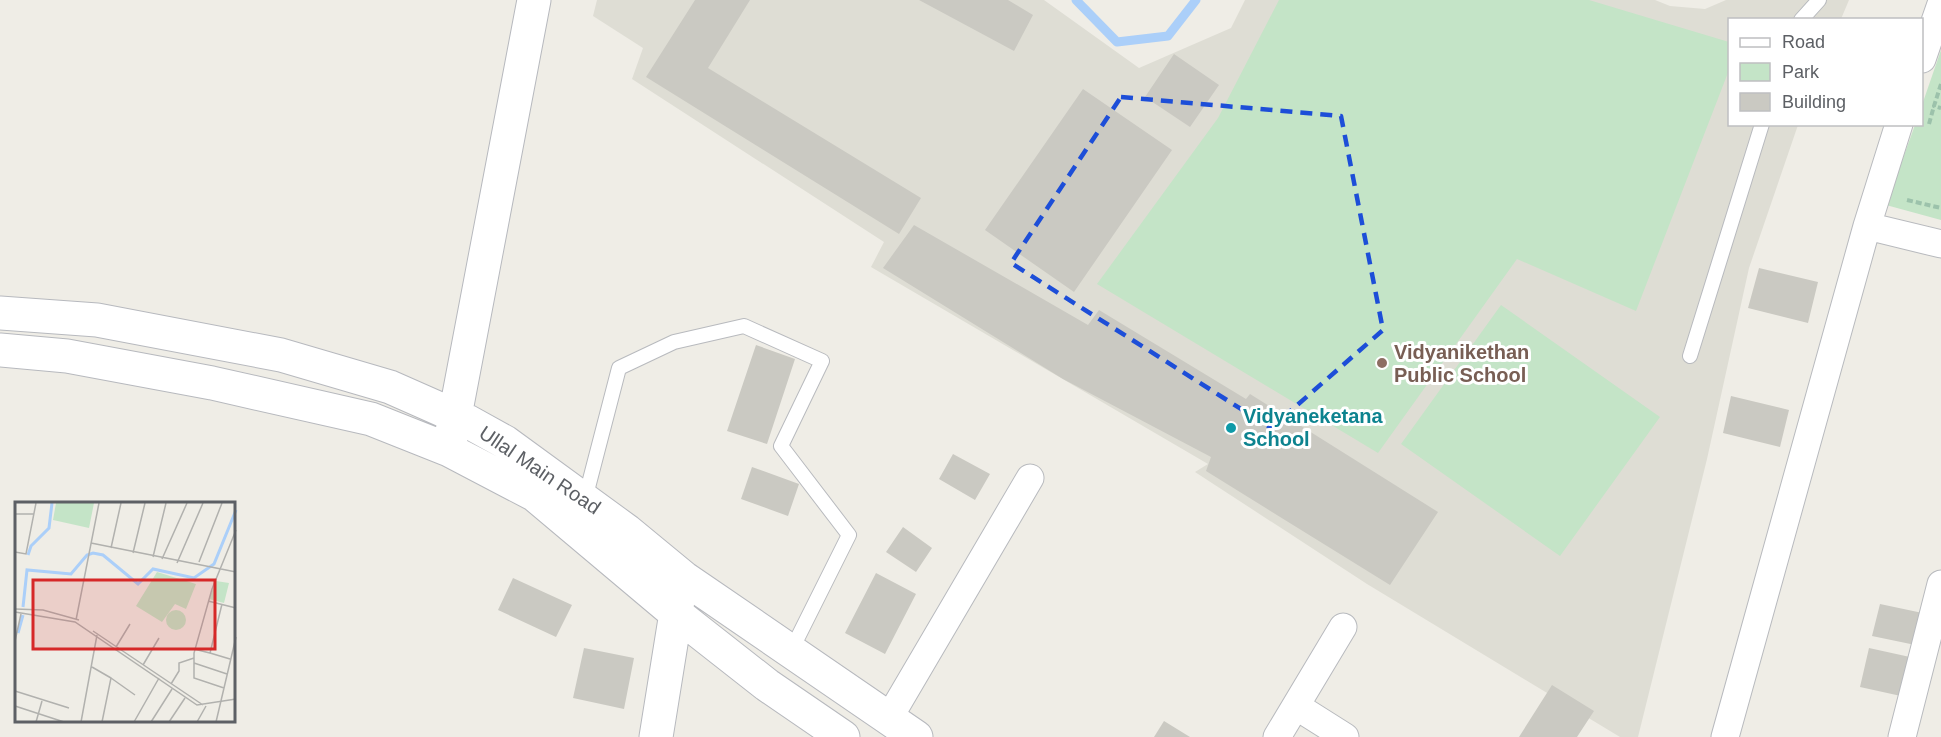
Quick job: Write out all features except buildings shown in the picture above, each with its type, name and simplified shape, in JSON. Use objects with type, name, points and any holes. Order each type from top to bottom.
[{"type":"main road","points":[[449,450],[534,0]]},
{"type":"main road","name":"Ullal Main Road","points":[[0,313],[97,320],[281,355],[390,387],[455,416],[505,442],[585,500],[684,578],[916,737]]},
{"type":"main road","name":"Ullal Main Road","points":[[0,350],[67,356],[212,383],[371,419],[449,450],[535,495],[674,612],[767,685],[843,737]]},
{"type":"main road","points":[[656,737],[674,612],[684,578]]},
{"type":"street","points":[[1923,56],[1941,4]]},
{"type":"street","points":[[1725,737],[1867,226],[1898,126]]},
{"type":"street","points":[[1867,226],[1941,244]]},
{"type":"street","points":[[889,718],[1030,478]]},
{"type":"street","points":[[1902,737],[1941,584]]},
{"type":"street","points":[[1277,737],[1343,627]]},
{"type":"street","points":[[1296,706],[1345,737]]},
{"type":"lane","points":[[1803,18],[1819,0]]},
{"type":"lane","points":[[1690,356],[1761,126]]},
{"type":"lane","points":[[585,500],[619,368],[674,342],[744,326],[822,361],[781,446],[849,535],[791,651]]},
{"type":"path","points":[[1928,127],[1941,84]]},
{"type":"path","points":[[1934,106],[1941,108]]},
{"type":"path","points":[[1910,190],[1907,201],[1941,208]]},
{"type":"highlighted area","points":[[1121,97],[1341,116],[1383,330],[1271,428],[1011,263]]},
{"type":"shaded area","name":"Vidyanikethan Public School","points":[[597,0],[1044,0],[1139,68],[1231,28],[1245,0],[1655,0],[1670,6],[1705,9],[1726,0],[1849,0],[1841,18],[1728,18],[1728,126],[1798,126],[1749,268],[1707,459],[1638,737],[1620,737],[1367,584],[1195,472],[1208,464],[871,267],[884,242],[632,79],[643,48],[593,16]]},
{"type":"green space","points":[[1279,0],[1589,0],[1728,42],[1728,73],[1636,311],[1517,259],[1378,453],[1097,284],[1218,118]]},
{"type":"green space","points":[[1941,50],[1941,220],[1886,205],[1915,126],[1923,126],[1923,102]]},
{"type":"green space","points":[[1501,305],[1660,417],[1560,556],[1401,444]]},
{"type":"waterway","points":[[1076,0],[1117,42],[1168,36],[1196,0]]},
{"type":"place","name":"Vidyanikethan Public School","points":[[1382,363]]},
{"type":"place","name":"Vidyaneketana School","points":[[1231,428]]}]
